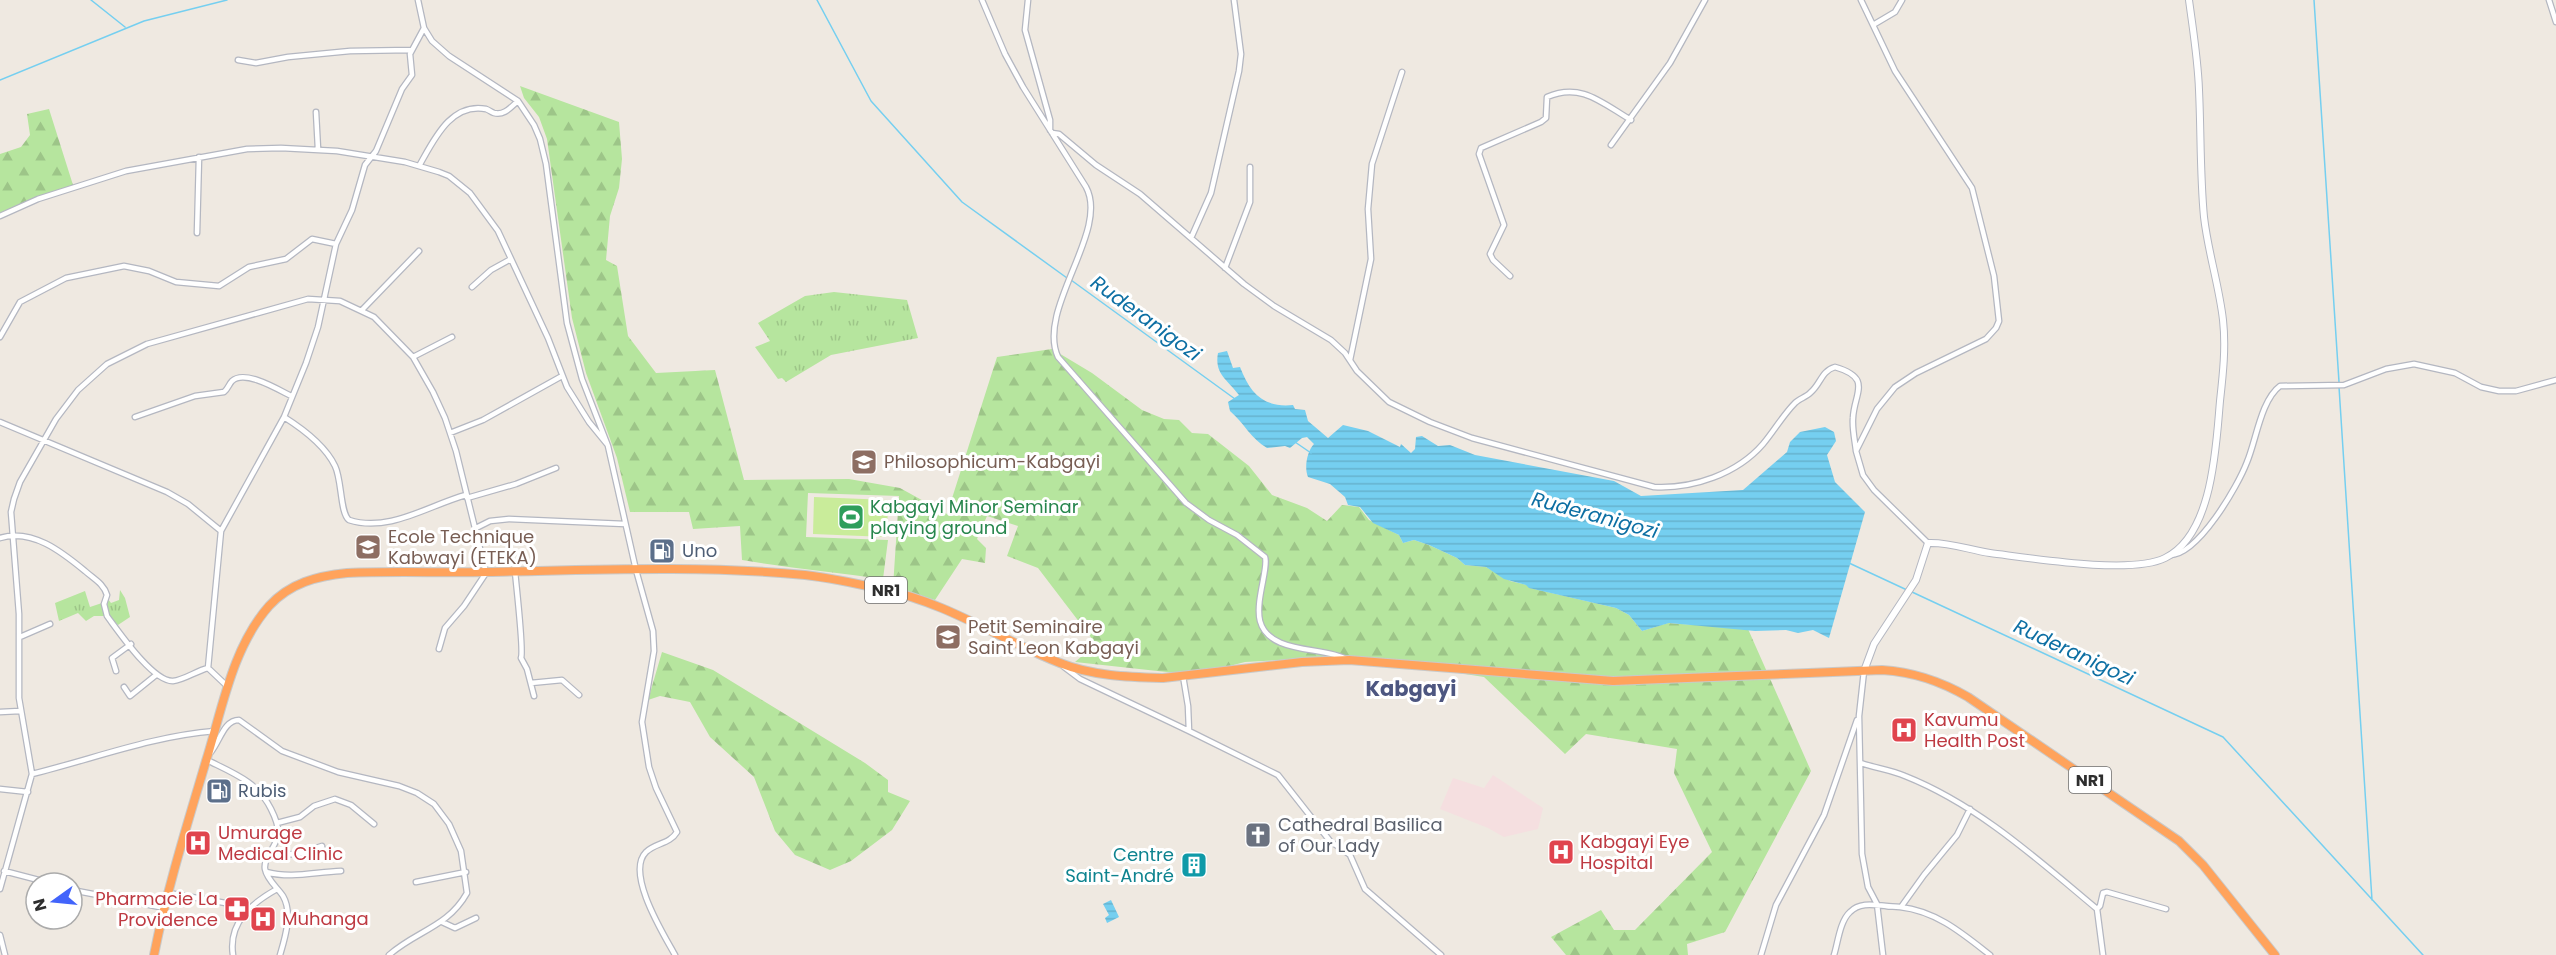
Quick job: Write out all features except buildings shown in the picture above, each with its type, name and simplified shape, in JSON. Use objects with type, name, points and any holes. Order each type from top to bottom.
[{"type":"highway","name":"NR1","points":[[154,955],[214,731],[229,687],[239,659],[256,624],[278,598],[298,584],[318,577],[347,573],[636,570],[748,571],[806,575],[888,590],[959,615],[1060,663],[1085,670],[1140,677],[1183,676],[1302,662],[1349,660],[1440,666],[1562,679],[1613,681],[1902,671],[1936,680],[1954,689],[2158,825],[2190,851],[2275,955]]},
{"type":"street","points":[[418,0],[424,28],[437,47],[518,101],[534,125],[544,152],[567,323],[582,379],[608,446],[636,570],[653,631],[654,651],[642,711],[644,737],[649,767],[656,788],[677,832],[667,841],[648,849],[643,855],[640,879],[643,893],[675,955]]},
{"type":"street","points":[[982,0],[1005,54],[1033,106],[1089,192],[1089,217],[1055,320],[1055,347],[1058,357],[1186,503],[1209,520],[1237,534],[1265,557],[1266,567],[1260,585],[1259,606],[1261,625],[1265,630],[1292,646],[1337,655],[1349,660]]},
{"type":"street","points":[[1028,0],[1025,30],[1050,120],[1051,132]]},
{"type":"street","points":[[1191,238],[1211,193],[1239,71],[1242,54],[1234,0]]},
{"type":"street","points":[[1611,145],[1670,63],[1705,0]]},
{"type":"street","points":[[1856,451],[1877,409],[1895,387],[1916,373],[1986,339],[1993,333],[1999,321],[1994,276],[1972,188],[1895,71],[1861,0]]},
{"type":"street","points":[[1873,25],[1894,12],[1902,0]]},
{"type":"street","points":[[2170,555],[2189,535],[2203,508],[2215,454],[2223,376],[2223,319],[2204,217],[2198,73],[2189,0]]},
{"type":"street","points":[[2549,0],[2556,22]]},
{"type":"street","points":[[208,668],[221,531],[284,417],[318,327],[336,244],[352,210],[365,165],[372,156],[402,89],[412,75],[409,57],[424,28]]},
{"type":"street","points":[[238,60],[256,63],[288,57],[359,51],[411,50]]},
{"type":"street","points":[[1350,360],[1371,259],[1368,208],[1372,164],[1402,72]]},
{"type":"street","points":[[1510,276],[1493,260],[1490,254],[1504,225],[1480,157],[1481,148],[1541,122],[1546,118],[1547,97],[1568,90],[1580,91],[1631,120]]},
{"type":"street","points":[[419,166],[438,132],[457,114],[485,109],[502,114],[518,101]]},
{"type":"street","points":[[316,112],[318,149]]},
{"type":"street","points":[[1051,132],[1059,134],[1096,165],[1140,194],[1225,268],[1274,306],[1332,340],[1383,398],[1430,422],[1490,444],[1542,455],[1654,488],[1715,478],[1762,445],[1795,402],[1811,392],[1826,370],[1835,367],[1853,376],[1859,384],[1853,419],[1856,451],[1863,475],[1874,490],[1928,543],[1941,542],[1991,553],[2093,565],[2154,562],[2182,551],[2202,534],[2224,504],[2248,461],[2264,412],[2275,390],[2280,386],[2344,385],[2385,369],[2414,364],[2455,373],[2486,389],[2499,391],[2516,392],[2556,380]]},
{"type":"street","points":[[0,216],[38,199],[103,177],[247,149],[318,149],[372,156],[419,166],[448,176],[470,193],[498,231],[548,338],[562,376],[578,407],[608,446]]},
{"type":"street","points":[[196,233],[199,157]]},
{"type":"street","points":[[1225,268],[1250,202],[1250,166]]},
{"type":"street","points":[[0,337],[20,302],[75,276],[124,266],[149,271],[176,282],[215,287],[225,285],[249,267],[286,259],[312,238],[336,244]]},
{"type":"street","points":[[362,310],[418,251]]},
{"type":"street","points":[[472,287],[491,270],[511,259]]},
{"type":"street","points":[[0,889],[32,774],[28,743],[20,711],[20,638],[11,512],[17,490],[44,439],[78,390],[90,377],[123,354],[147,344],[292,301],[325,298],[340,301],[362,310],[384,326],[413,357],[433,392],[450,433],[486,573],[446,628],[439,649]]},
{"type":"street","points":[[413,357],[452,336]]},
{"type":"street","points":[[450,433],[483,420],[562,376]]},
{"type":"street","points":[[135,417],[195,396],[224,392],[233,381],[243,377],[269,385],[291,396]]},
{"type":"street","points":[[284,417],[313,438],[330,456],[339,477],[344,512],[349,520],[366,524],[382,523],[466,496],[516,484],[556,468]]},
{"type":"street","points":[[0,422],[167,492],[188,504],[221,531]]},
{"type":"street","points":[[476,528],[490,521],[509,519],[625,524]]},
{"type":"street","points":[[0,538],[13,536],[35,539],[60,551],[102,584],[107,596],[104,604],[107,616],[156,675],[169,681],[181,680],[208,668]]},
{"type":"street","points":[[1883,955],[1877,904],[1868,887],[1862,854],[1858,716],[1864,671],[1874,644],[1916,580],[1928,543]]},
{"type":"street","points":[[515,571],[520,638],[524,653],[521,658],[534,696]]},
{"type":"street","points":[[20,638],[50,624]]},
{"type":"street","points":[[116,671],[112,658],[131,644]]},
{"type":"street","points":[[1060,663],[1080,679],[1278,776],[1330,841],[1350,855],[1365,889],[1441,955]]},
{"type":"street","points":[[208,668],[229,687]]},
{"type":"street","points":[[123,687],[130,696],[156,675]]},
{"type":"street","points":[[1183,676],[1189,731]]},
{"type":"street","points":[[531,683],[562,680],[579,695]]},
{"type":"street","points":[[0,711],[20,711]]},
{"type":"street","points":[[1761,955],[1776,905],[1824,814],[1858,716]]},
{"type":"street","points":[[280,955],[286,930],[287,909],[283,897],[266,872],[266,863],[278,837],[277,823],[261,792],[244,778],[208,757],[231,720],[239,720],[289,753],[338,772],[417,793],[434,804],[449,824],[461,851],[467,893],[457,909],[442,922],[389,955]]},
{"type":"street","points":[[32,774],[147,742],[181,734],[214,731]]},
{"type":"street","points":[[1861,764],[1904,775],[1970,809],[2012,839],[2097,909],[2103,955]]},
{"type":"street","points":[[0,789],[28,792]]},
{"type":"street","points":[[277,823],[300,817],[314,806],[335,800],[351,805],[374,824]]},
{"type":"street","points":[[1901,907],[1924,874],[1951,844],[1970,809]]},
{"type":"street","points":[[270,855],[298,854],[322,846]]},
{"type":"street","points":[[4,871],[24,876]]},
{"type":"street","points":[[266,872],[283,876],[300,876],[340,871]]},
{"type":"street","points":[[416,882],[465,872]]},
{"type":"street","points":[[233,955],[235,933],[248,907],[277,889]]},
{"type":"street","points":[[84,892],[165,908]]},
{"type":"street","points":[[2097,909],[2103,893],[2107,892],[2166,909]]},
{"type":"street","points":[[169,893],[248,907]]},
{"type":"street","points":[[1834,955],[1843,921],[1848,913],[1863,905],[1877,904],[1901,907],[1934,916],[1950,924],[1990,955]]},
{"type":"street","points":[[442,922],[455,928],[476,918]]},
{"type":"street","points":[[0,935],[5,955]]},
{"type":"shaded area","points":[[1493,775],[1543,808],[1538,829],[1504,837],[1488,828],[1440,809],[1453,778],[1484,788]]},
{"type":"green space","points":[[520,86],[619,122],[622,159],[619,188],[610,216],[606,260],[617,266],[628,336],[656,373],[715,370],[744,480],[849,479],[900,488],[947,514],[997,357],[1052,349],[1092,373],[1142,410],[1164,419],[1179,420],[1192,433],[1208,434],[1249,466],[1272,495],[1307,508],[1327,521],[1342,505],[1359,507],[1369,520],[1399,535],[1403,543],[1414,540],[1457,558],[1465,565],[1486,567],[1510,581],[1527,585],[1530,588],[1616,608],[1629,615],[1642,631],[1668,623],[1748,629],[1811,771],[1725,932],[1687,944],[1688,955],[1566,955],[1551,937],[1601,910],[1614,930],[1635,930],[1712,852],[1674,773],[1677,749],[1586,734],[1565,754],[1484,677],[1351,656],[1245,662],[1194,675],[1075,662],[1096,644],[1038,568],[1007,556],[1018,526],[987,516],[977,539],[986,548],[985,563],[962,559],[935,600],[893,587],[899,496],[808,493],[806,537],[888,540],[883,579],[742,560],[740,526],[693,529],[689,512],[630,512],[617,458],[586,373],[572,318],[547,139],[539,117],[524,98]]},
{"type":"green space","points":[[49,109],[73,185],[0,214],[0,154],[21,147],[30,135],[27,114]]},
{"type":"green space","points":[[834,292],[907,300],[918,338],[831,355],[786,382],[782,378],[778,379],[755,347],[770,341],[758,323],[805,296]]},
{"type":"green space","name":"Kabgayi Minor Seminar playing ground","points":[[814,497],[888,500],[887,537],[813,534]]},
{"type":"green space","points":[[120,590],[125,598],[130,617],[118,625],[109,614],[107,604],[108,599],[111,603],[119,600]]},
{"type":"green space","points":[[85,591],[90,607],[102,603],[105,616],[94,616],[86,621],[78,613],[59,621],[55,603]]},
{"type":"green space","points":[[662,652],[713,670],[865,763],[888,780],[888,792],[910,801],[892,830],[851,861],[830,870],[795,855],[775,831],[754,777],[710,737],[690,702],[660,696],[648,700]]},
{"type":"water","points":[[1227,351],[1233,368],[1240,367],[1248,384],[1259,397],[1273,404],[1293,405],[1295,409],[1305,410],[1308,421],[1328,438],[1343,425],[1368,431],[1400,447],[1401,444],[1411,453],[1415,449],[1416,437],[1422,436],[1438,446],[1450,445],[1475,455],[1614,481],[1641,496],[1743,490],[1787,452],[1790,442],[1800,432],[1825,427],[1834,432],[1836,441],[1827,455],[1835,482],[1865,512],[1829,638],[1813,630],[1798,633],[1786,630],[1755,631],[1669,623],[1642,631],[1629,615],[1616,608],[1529,588],[1526,585],[1504,579],[1486,567],[1465,565],[1457,558],[1429,545],[1414,540],[1403,543],[1399,535],[1373,523],[1360,507],[1348,505],[1345,497],[1330,484],[1308,477],[1307,460],[1314,444],[1307,437],[1302,438],[1290,448],[1285,446],[1267,448],[1252,436],[1230,411],[1228,402],[1239,395],[1220,372],[1217,360],[1218,353]]},
{"type":"water","points":[[1111,900],[1119,917],[1107,923],[1105,918],[1109,915],[1103,904]]},
{"type":"waterway","points":[[91,0],[125,27]]},
{"type":"waterway","points":[[0,80],[144,21],[227,0]]},
{"type":"waterway","name":"Ruderanigozi","points":[[817,0],[871,101],[962,202],[1067,278]]},
{"type":"waterway","points":[[2314,0],[2339,382]]},
{"type":"waterway","name":"Ruderanigozi","points":[[1071,280],[1235,399]]},
{"type":"waterway","points":[[2339,387],[2372,900]]},
{"type":"waterway","name":"Ruderanigozi","points":[[1295,442],[1311,453]]},
{"type":"waterway","name":"Ruderanigozi","points":[[1849,563],[1907,590]]},
{"type":"waterway","name":"Ruderanigozi","points":[[1912,592],[2223,737],[2423,955]]},
{"type":"place","name":"Philosophicum-Kabgayi","points":[[864,462]]},
{"type":"place","name":"Kabgayi Minor Seminar playing ground","points":[[851,517]]},
{"type":"place","name":"Ecole Technique Kabwayi (ETEKA)","points":[[368,547]]},
{"type":"place","name":"Uno","points":[[662,551]]},
{"type":"place","name":"Petit Seminaire Saint Leon Kabgayi","points":[[948,637]]},
{"type":"place","name":"Kavumu Health Post","points":[[1904,730]]},
{"type":"place","name":"Rubis","points":[[219,791]]},
{"type":"place","name":"Cathedral Basilica of Our Lady","points":[[1258,835]]},
{"type":"place","name":"Umurage Medical Clinic","points":[[198,843]]},
{"type":"place","name":"Kabgayi Eye Hospital","points":[[1561,852]]},
{"type":"place","name":"Centre Saint-André","points":[[1194,865]]},
{"type":"place","name":"Pharmacie La Providence","points":[[237,909]]},
{"type":"place","name":"Muhanga","points":[[263,919]]},
{"type":"district","name":"Kabgayi","points":[[1411,689]]}]
